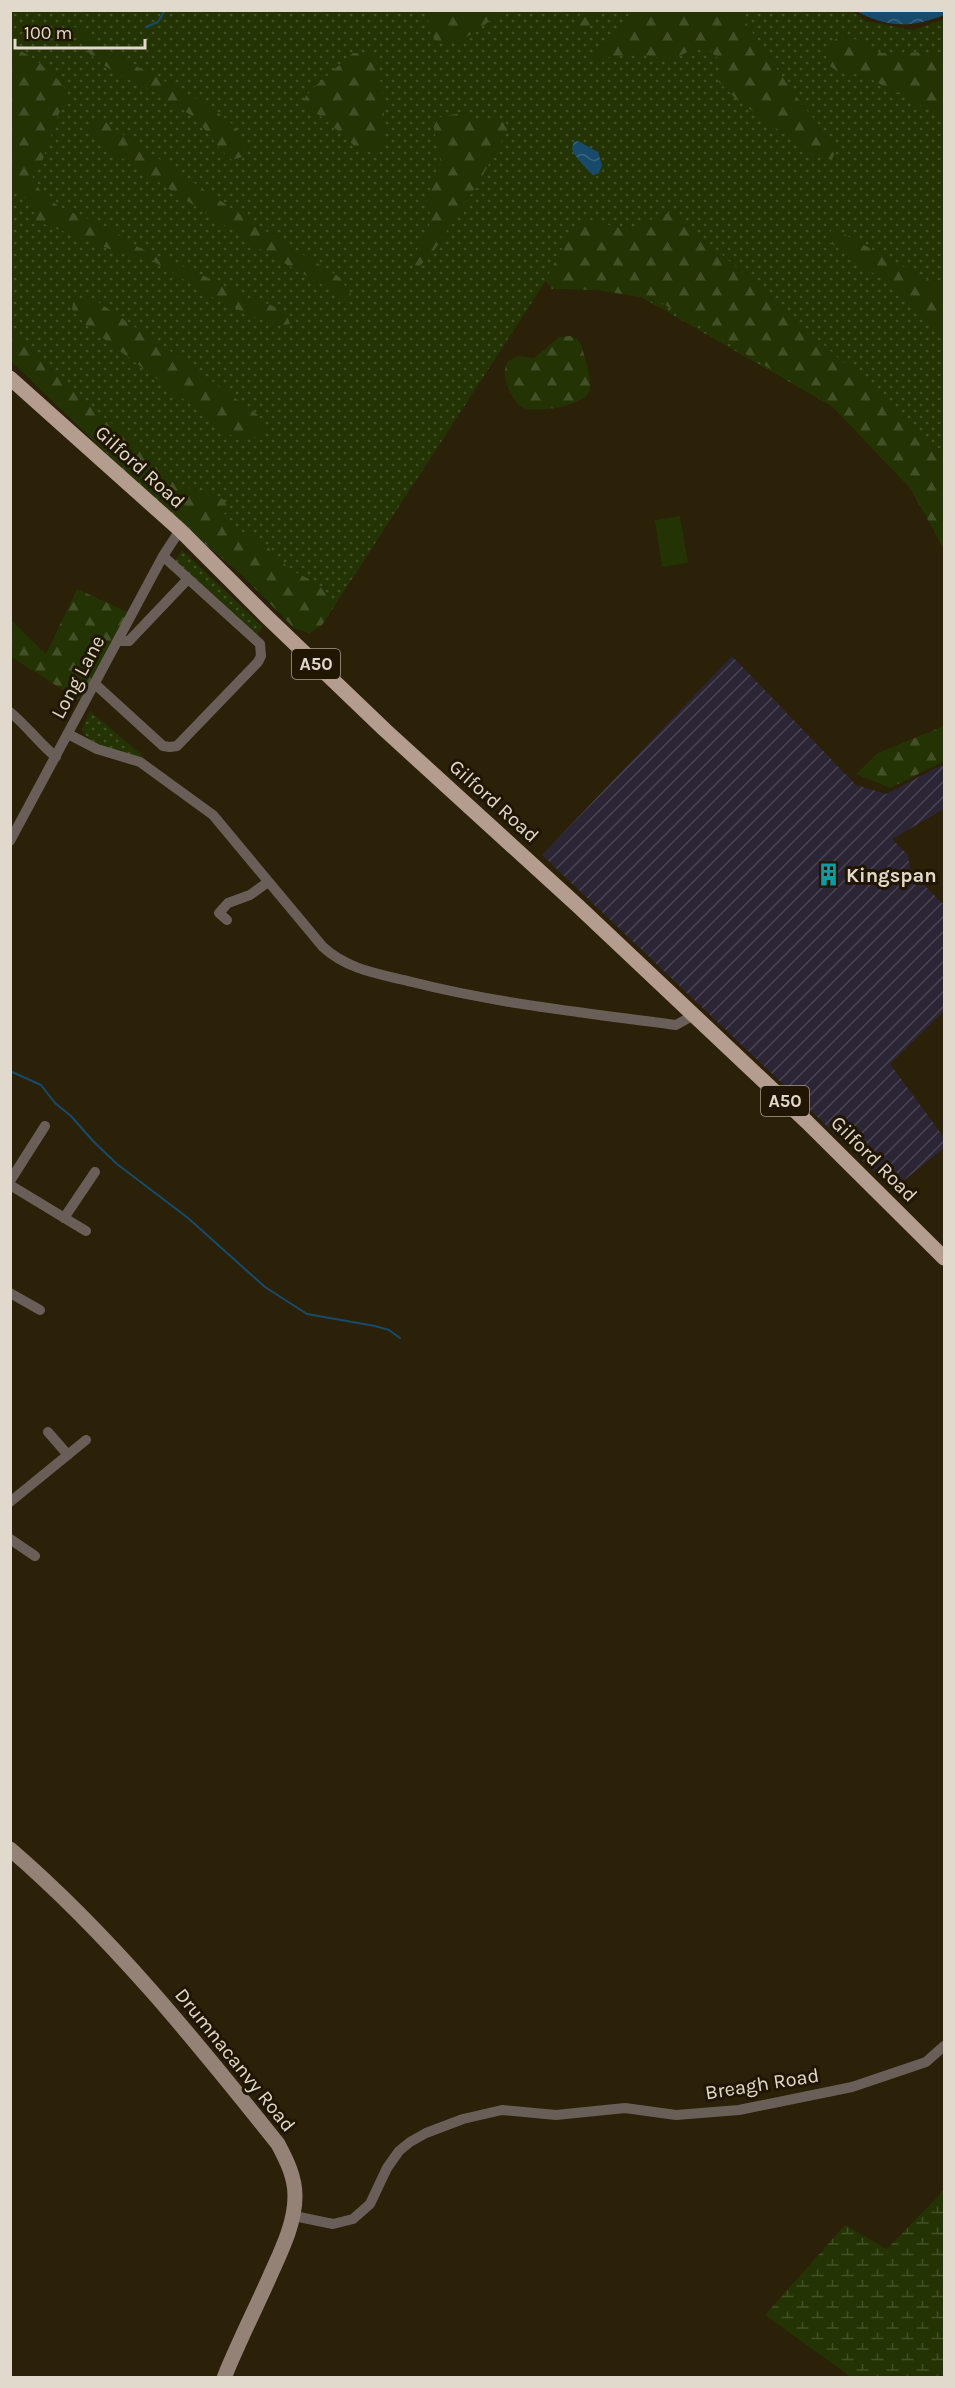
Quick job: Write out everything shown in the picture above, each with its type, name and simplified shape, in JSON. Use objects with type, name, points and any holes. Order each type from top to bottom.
[{"type":"main road","name":"Gilford Road","points":[[10,378],[180,531],[386,730],[807,1122],[945,1258]]},
{"type":"main road","name":"Drumnacanvy Road","points":[[10,1849],[65,1900],[147,1984],[278,2144],[293,2176],[294,2216],[283,2247],[224,2378]]},
{"type":"street","name":"Long Lane","points":[[10,841],[163,556],[180,531]]},
{"type":"street","points":[[94,684],[164,746],[170,747],[177,746],[258,662],[261,656],[260,644],[163,556]]},
{"type":"street","points":[[118,641],[129,641],[187,580]]},
{"type":"street","points":[[10,712],[25,725],[35,739],[56,757]]},
{"type":"street","points":[[68,734],[97,749],[140,762],[213,815],[323,947],[352,966],[451,992],[534,1007],[676,1025],[694,1015]]},
{"type":"street","points":[[218,913],[228,903],[250,895],[268,882]]},
{"type":"street","points":[[45,1126],[10,1183],[86,1231]]},
{"type":"street","points":[[64,1218],[95,1172]]},
{"type":"street","points":[[10,1293],[40,1310]]},
{"type":"street","points":[[48,1432],[68,1455]]},
{"type":"street","points":[[10,1502],[86,1440]]},
{"type":"street","points":[[10,1539],[35,1556]]},
{"type":"street","name":"Breagh Road","points":[[294,2216],[333,2224],[353,2219],[370,2204],[387,2168],[399,2151],[426,2133],[463,2119],[502,2110],[556,2115],[625,2108],[676,2115],[739,2110],[852,2087],[926,2062],[945,2046]]},
{"type":"shaded area","points":[[732,656],[856,785],[886,794],[942,765],[944,768],[944,809],[892,839],[908,855],[910,871],[944,905],[944,1011],[890,1064],[943,1136],[944,1145],[942,1150],[893,1189],[542,855]]},
{"type":"green space","points":[[431,10],[502,11],[468,36],[448,44],[440,43],[431,34],[428,24]]},
{"type":"green space","points":[[584,10],[606,11],[584,30],[578,30],[574,22]]},
{"type":"green space","points":[[850,10],[866,21],[913,30],[944,19],[944,549],[911,489],[833,407],[564,253],[322,625],[309,633],[293,627],[240,573],[199,539],[11,361],[10,11]]},
{"type":"green space","points":[[640,11],[738,11],[791,90],[837,148],[832,159],[822,159],[809,152],[736,99],[719,82],[720,60],[709,50],[692,50],[664,59],[639,54],[595,59],[594,52]]},
{"type":"green space","points":[[73,26],[123,59],[194,97],[220,114],[240,134],[245,156],[232,160],[192,116],[149,89],[114,72],[94,58],[85,49]]},
{"type":"green space","points":[[838,37],[860,40],[882,53],[944,52],[944,118],[865,76],[837,71],[827,64],[825,49]]},
{"type":"green space","points":[[10,47],[26,54],[53,74],[69,96],[59,113],[43,159],[32,175],[45,196],[64,209],[115,231],[142,249],[240,294],[277,308],[290,324],[283,325],[258,319],[214,298],[148,258],[128,256],[36,221],[31,202],[19,194],[11,182]]},
{"type":"green space","points":[[353,53],[369,53],[378,65],[383,98],[385,139],[380,146],[370,152],[359,150],[326,120],[307,107],[304,99]]},
{"type":"green space","points":[[466,112],[478,119],[500,118],[508,130],[479,182],[429,258],[419,266],[411,265],[414,254],[429,232],[430,212],[427,206],[432,178],[441,163],[433,124],[440,117]]},
{"type":"green space","points":[[99,118],[253,223],[339,277],[351,294],[349,298],[338,296],[330,289],[268,254],[96,141],[88,134],[87,129],[91,120]]},
{"type":"green space","points":[[673,211],[922,432],[944,463],[944,549],[911,489],[833,407],[657,300],[598,290],[552,289],[545,281],[573,228],[588,219],[626,230]]},
{"type":"green space","points":[[833,228],[944,289],[944,335],[887,283],[825,239]]},
{"type":"green space","points":[[83,297],[95,300],[258,415],[265,430],[261,438],[232,436],[87,326],[72,310],[73,303]]},
{"type":"green space","points":[[10,332],[68,383],[92,408],[118,428],[164,473],[185,487],[223,499],[230,511],[219,515],[245,534],[260,539],[282,562],[295,572],[315,582],[330,597],[332,609],[322,625],[309,633],[293,627],[240,573],[131,477],[11,361]]},
{"type":"green space","points":[[570,336],[581,344],[590,379],[590,390],[586,396],[570,404],[548,409],[537,410],[522,407],[508,388],[505,371],[508,361],[518,356],[534,358],[559,337]]},
{"type":"green space","points":[[680,516],[688,563],[662,567],[655,520]]},
{"type":"green space","points":[[182,550],[263,627],[256,636],[174,562]]},
{"type":"green space","points":[[77,589],[132,614],[84,703],[11,657],[10,619],[46,654]]},
{"type":"green space","points":[[90,711],[144,757],[118,752],[91,740],[82,729]]},
{"type":"green space","points":[[944,726],[944,761],[890,788],[856,774],[878,753]]},
{"type":"green space","points":[[944,2190],[944,2377],[851,2377],[765,2315],[845,2225],[887,2249]]},
{"type":"water","points":[[856,11],[944,11],[944,15],[921,22],[900,24],[879,21]]},
{"type":"water","points":[[578,141],[598,152],[602,165],[599,173],[593,175],[574,154],[573,145]]},
{"type":"waterway","points":[[146,27],[158,22],[165,10]]},
{"type":"waterway","points":[[10,1071],[41,1085],[55,1103],[71,1116],[117,1164],[188,1218],[265,1287],[307,1314],[375,1326],[389,1330],[400,1338]]},
{"type":"place","name":"Kingspan","points":[[828,875]]}]
